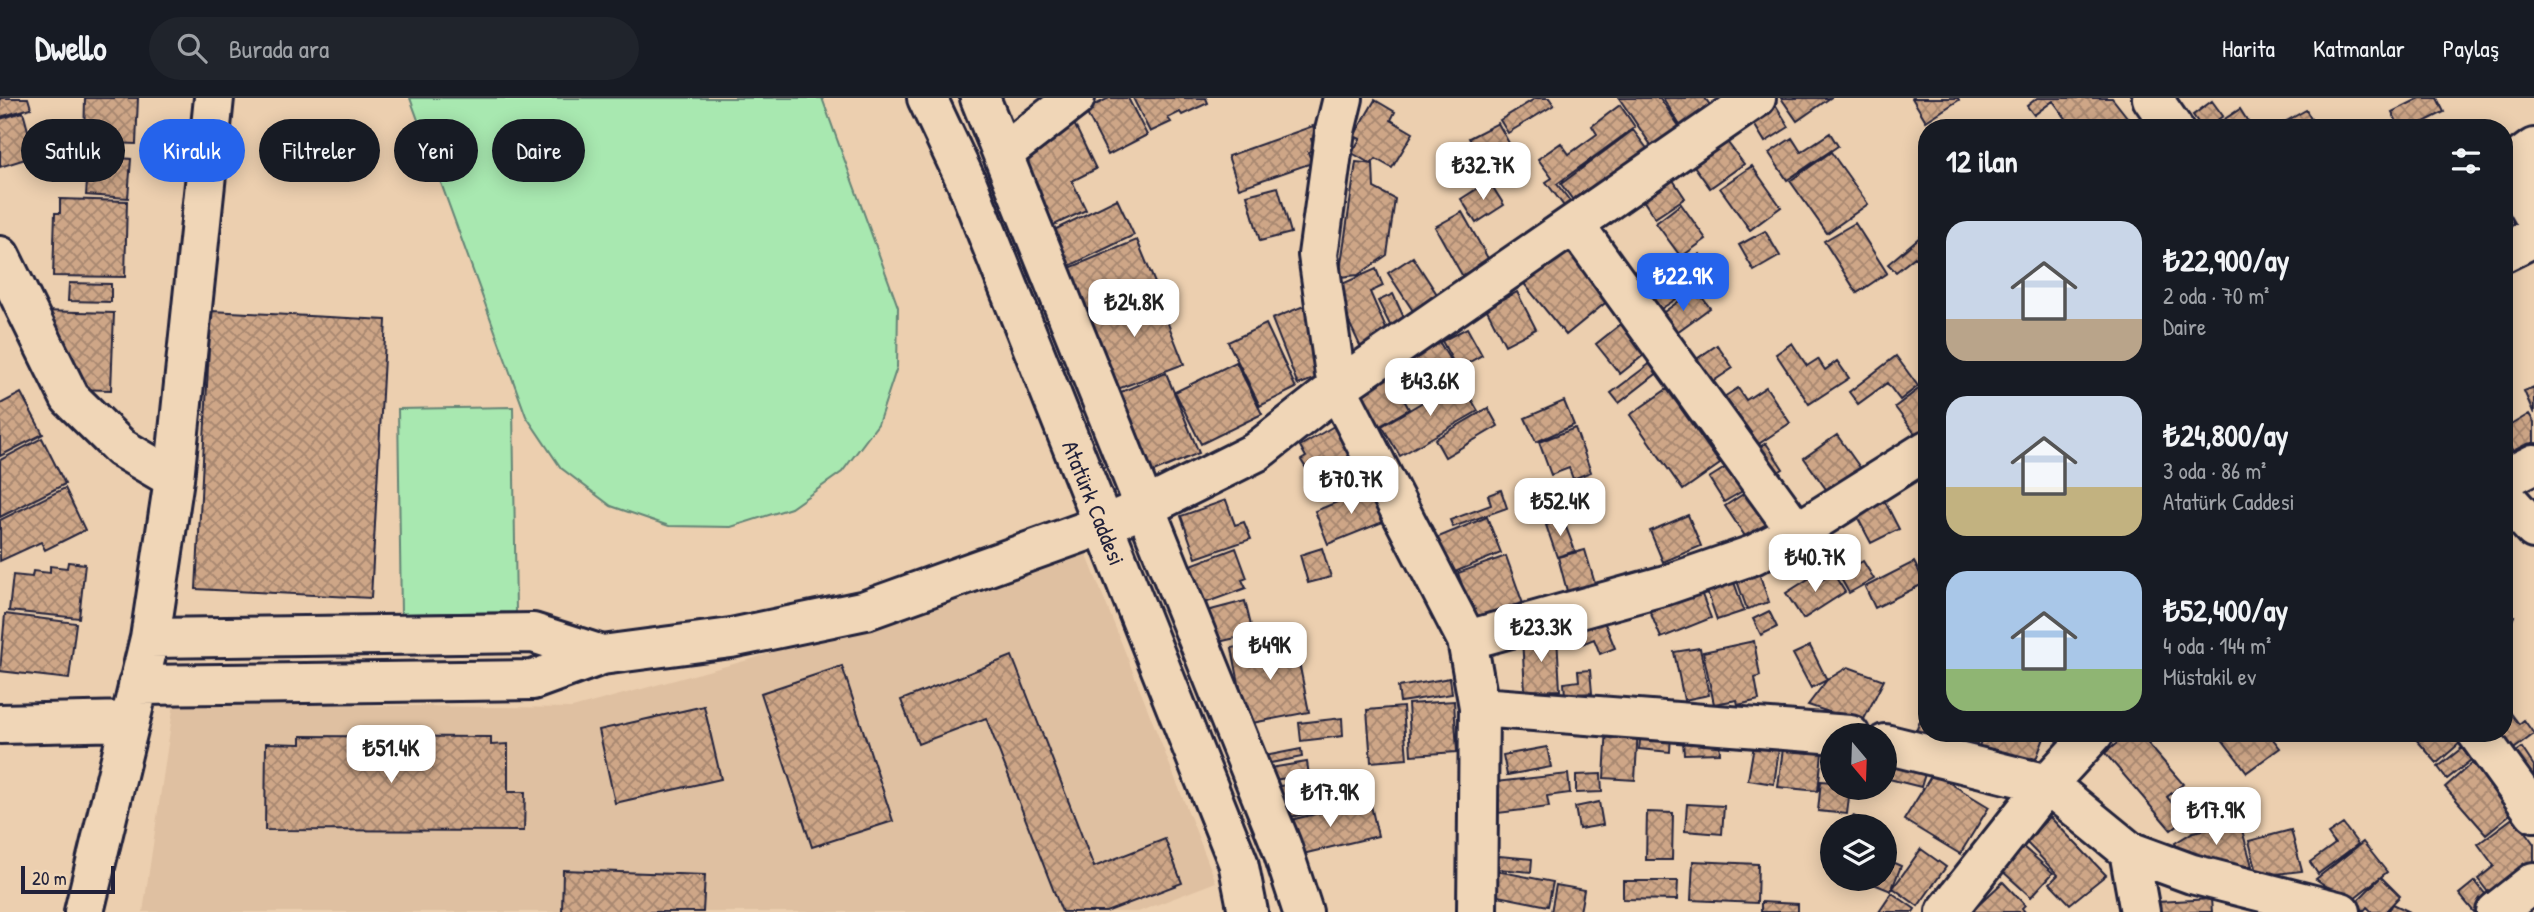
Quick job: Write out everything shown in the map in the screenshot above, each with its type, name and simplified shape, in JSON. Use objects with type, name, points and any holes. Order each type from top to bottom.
[{"type":"street","points":[[84,912],[150,638],[174,479],[214,98]]},
{"type":"street","name":"Atatürk Caddesi","points":[[927,98],[967,183],[1238,862],[1248,912]]},
{"type":"street","name":"Atatürk Caddesi","points":[[981,98],[1281,845],[1303,912]]},
{"type":"street","points":[[1004,153],[1074,98]]},
{"type":"street","points":[[1343,98],[1335,131],[1318,255],[1337,388],[1467,640],[1479,707],[1477,912]]},
{"type":"street","points":[[0,724],[134,703],[533,680],[602,655],[731,638],[866,610],[1103,525],[1146,507],[1256,452],[1337,388],[1756,98]]},
{"type":"street","points":[[2152,98],[2167,119]]},
{"type":"street","points":[[2534,148],[2519,159],[2514,180],[2534,216]]},
{"type":"street","points":[[1574,224],[1797,532]]},
{"type":"street","points":[[2513,248],[2534,237]]},
{"type":"street","points":[[0,256],[70,398],[121,448],[174,479]]},
{"type":"street","points":[[1467,640],[1666,585],[1753,555],[1797,532],[1918,456]]},
{"type":"street","points":[[2513,475],[2534,464]]},
{"type":"street","points":[[2513,506],[2534,529]]},
{"type":"street","points":[[150,638],[533,634],[602,655]]},
{"type":"street","points":[[1479,707],[1820,733]]},
{"type":"street","points":[[1945,912],[2047,784],[2086,742]]},
{"type":"street","points":[[2483,742],[2534,812]]},
{"type":"street","points":[[1897,747],[2047,784],[2129,851],[2192,874],[2341,912]]},
{"type":"street","points":[[2129,851],[2140,912]]},
{"type":"street","points":[[2496,912],[2534,882]]},
{"type":"shaded area","points":[[1086,553],[1216,882],[1138,912],[143,912],[174,703],[572,708],[748,660]]},
{"type":"green space","points":[[410,98],[822,98],[898,307],[897,367],[878,424],[842,472],[791,508],[731,527],[669,526],[611,506],[561,468],[526,416],[441,182],[478,182],[478,119],[418,119]]},
{"type":"green space","points":[[513,407],[516,612],[401,614],[398,409]]},
{"type":"building","points":[[0,98],[28,98],[31,108],[0,117]]},
{"type":"building","points":[[85,98],[138,98],[136,144],[125,144],[125,119],[85,119]]},
{"type":"building","points":[[1109,98],[1128,98],[1147,135],[1108,155],[1085,110]]},
{"type":"building","points":[[1133,98],[1206,98],[1208,103],[1182,115],[1180,112],[1168,118],[1171,122],[1150,132]]},
{"type":"building","points":[[1536,98],[1549,98],[1554,105],[1508,133],[1500,120]]},
{"type":"building","points":[[1619,98],[1660,98],[1681,129],[1653,148]]},
{"type":"building","points":[[1663,98],[1705,98],[1712,108],[1681,127]]},
{"type":"building","points":[[1781,98],[1830,98],[1797,121]]},
{"type":"building","points":[[1912,98],[1958,98],[1959,100],[1929,119],[1925,119]]},
{"type":"building","points":[[2037,98],[2112,98],[2129,119],[2066,119],[2053,101],[2034,115],[2027,106]]},
{"type":"building","points":[[2420,98],[2437,98],[2444,112],[2430,119],[2396,119],[2392,112]]},
{"type":"building","points":[[1375,100],[1395,112],[1391,120],[1413,133],[1392,168],[1376,159],[1371,164],[1352,153],[1360,139],[1354,136]]},
{"type":"building","points":[[2212,101],[2223,116],[2219,119],[2196,119],[2193,115]]},
{"type":"building","points":[[1775,104],[1789,127],[1765,142],[1751,119]]},
{"type":"building","points":[[1620,105],[1635,127],[1557,184],[1573,205],[1567,210],[1546,182],[1552,178],[1538,159],[1561,143],[1569,154],[1597,134],[1592,126]]},
{"type":"building","points":[[2240,109],[2246,119],[2225,119]]},
{"type":"building","points":[[2306,110],[2311,119],[2290,119]]},
{"type":"building","points":[[1068,111],[1096,169],[1072,181],[1086,210],[1052,226],[1017,152]]},
{"type":"building","points":[[23,112],[25,119],[21,119],[21,160],[0,167],[0,119]]},
{"type":"building","points":[[1498,123],[1515,154],[1487,170],[1469,138]]},
{"type":"building","points":[[1313,126],[1317,137],[1311,139],[1314,150],[1308,152],[1312,163],[1239,188],[1228,156]]},
{"type":"building","points":[[1633,130],[1649,151],[1576,204],[1561,184]]},
{"type":"building","points":[[1830,133],[1838,146],[1787,180],[1769,153],[1792,138],[1801,152]]},
{"type":"building","points":[[1722,135],[1744,164],[1710,188],[1689,159]]},
{"type":"building","points":[[1831,152],[1868,204],[1827,233],[1790,181]]},
{"type":"building","points":[[125,158],[131,159],[128,198],[86,195],[87,182],[125,182]]},
{"type":"building","points":[[1356,162],[1373,164],[1374,188],[1395,199],[1387,255],[1358,275],[1339,277]]},
{"type":"building","points":[[1752,166],[1781,207],[1750,230],[1720,188]]},
{"type":"building","points":[[1667,171],[1685,198],[1655,218],[1637,191]]},
{"type":"building","points":[[1489,181],[1504,205],[1476,223],[1461,199]]},
{"type":"building","points":[[1278,187],[1291,233],[1260,241],[1247,195]]},
{"type":"building","points":[[60,199],[127,201],[125,277],[53,276],[55,213],[60,213]]},
{"type":"building","points":[[1117,199],[1134,235],[1067,267],[1050,232]]},
{"type":"building","points":[[1681,204],[1706,239],[1681,257],[1656,223]]},
{"type":"building","points":[[1462,212],[1494,269],[1467,284],[1435,227]]},
{"type":"building","points":[[1855,223],[1887,273],[1857,293],[1824,241]]},
{"type":"building","points":[[1765,231],[1780,256],[1754,271],[1739,245]]},
{"type":"building","points":[[1918,239],[1918,260],[1915,257],[1896,272],[1888,264]]},
{"type":"building","points":[[1137,240],[1155,283],[1084,312],[1067,269]]},
{"type":"building","points":[[1565,245],[1610,299],[1566,335],[1521,280]]},
{"type":"building","points":[[1700,254],[1714,275],[1653,314],[1639,293]]},
{"type":"building","points":[[1413,257],[1442,302],[1417,317],[1388,273]]},
{"type":"building","points":[[1376,269],[1383,286],[1370,292],[1391,340],[1363,352],[1333,288]]},
{"type":"building","points":[[69,283],[111,284],[111,302],[68,301]]},
{"type":"building","points":[[1150,289],[1156,303],[1159,301],[1184,364],[1115,390],[1085,314]]},
{"type":"building","points":[[1696,289],[1710,308],[1670,337],[1657,317]]},
{"type":"building","points":[[1517,292],[1536,329],[1505,345],[1486,308]]},
{"type":"building","points":[[1393,294],[1406,322],[1392,329],[1378,301]]},
{"type":"building","points":[[1306,305],[1324,375],[1298,385],[1272,319]]},
{"type":"building","points":[[41,311],[114,313],[111,390],[70,389]]},
{"type":"building","points":[[211,311],[386,320],[371,598],[196,589]]},
{"type":"building","points":[[1626,320],[1650,350],[1620,374],[1596,344]]},
{"type":"building","points":[[1266,324],[1296,388],[1260,406],[1228,342]]},
{"type":"building","points":[[1467,328],[1482,355],[1457,369],[1442,341]]},
{"type":"building","points":[[1440,343],[1450,360],[1419,379],[1408,361]]},
{"type":"building","points":[[1792,343],[1807,366],[1818,359],[1825,370],[1837,361],[1849,378],[1809,404],[1776,354]]},
{"type":"building","points":[[1717,345],[1733,368],[1703,388],[1688,365]]},
{"type":"building","points":[[1896,356],[1918,386],[1900,400],[1887,383],[1858,404],[1849,392]]},
{"type":"building","points":[[1236,362],[1262,414],[1201,444],[1175,392]]},
{"type":"building","points":[[1652,362],[1660,371],[1619,403],[1611,393]]},
{"type":"building","points":[[1388,371],[1409,409],[1380,426],[1359,388]]},
{"type":"building","points":[[1440,372],[1447,384],[1429,395],[1422,382]]},
{"type":"building","points":[[1166,373],[1199,453],[1149,474],[1116,394]]},
{"type":"building","points":[[1460,380],[1478,411],[1400,456],[1382,426]]},
{"type":"building","points":[[1766,387],[1790,423],[1748,451],[1716,402],[1738,388],[1746,400]]},
{"type":"building","points":[[2534,387],[2534,414],[2524,391]]},
{"type":"building","points":[[1667,389],[1720,464],[1683,490],[1630,415]]},
{"type":"building","points":[[1918,390],[1918,438],[1895,407]]},
{"type":"building","points":[[21,393],[43,434],[0,456],[0,404]]},
{"type":"building","points":[[1564,401],[1574,425],[1536,442],[1525,418]]},
{"type":"building","points":[[1488,408],[1498,426],[1445,457],[1435,439]]},
{"type":"building","points":[[2529,414],[2534,422],[2534,445],[2516,456],[2513,451],[2513,424]]},
{"type":"building","points":[[1334,426],[1361,473],[1322,495],[1301,460],[1306,457],[1300,446]]},
{"type":"building","points":[[1575,428],[1591,472],[1573,479],[1569,468],[1551,475],[1539,442]]},
{"type":"building","points":[[1837,435],[1866,476],[1833,499],[1804,458]]},
{"type":"building","points":[[42,438],[65,484],[0,517],[0,460]]},
{"type":"building","points":[[1766,443],[1783,469],[1765,480],[1749,454]]},
{"type":"building","points":[[1736,461],[1751,486],[1724,502],[1709,478]]},
{"type":"building","points":[[1374,487],[1388,520],[1328,544],[1315,511]]},
{"type":"building","points":[[65,488],[85,530],[45,550],[41,542],[0,561],[0,520]]},
{"type":"building","points":[[1751,489],[1776,528],[1751,545],[1725,506]]},
{"type":"building","points":[[1501,490],[1507,508],[1453,527],[1450,520],[1491,505],[1488,495]]},
{"type":"building","points":[[1880,492],[1899,529],[1871,543],[1852,507]]},
{"type":"building","points":[[1226,500],[1235,525],[1244,522],[1251,539],[1196,558],[1181,516]]},
{"type":"building","points":[[1688,515],[1701,546],[1663,562],[1650,531]]},
{"type":"building","points":[[1487,517],[1501,553],[1450,574],[1436,538]]},
{"type":"building","points":[[1563,519],[1575,551],[1557,557],[1546,525]]},
{"type":"building","points":[[1236,548],[1247,578],[1242,580],[1246,588],[1197,606],[1183,568]]},
{"type":"building","points":[[1322,548],[1331,577],[1308,583],[1300,555]]},
{"type":"building","points":[[1585,550],[1596,587],[1568,595],[1558,557]]},
{"type":"building","points":[[1506,556],[1523,604],[1474,621],[1458,573]]},
{"type":"building","points":[[1863,561],[1874,579],[1849,593],[1839,575]]},
{"type":"building","points":[[68,562],[85,564],[79,618],[9,611],[13,575],[32,577],[33,571],[50,573],[50,566],[67,568]]},
{"type":"building","points":[[1914,562],[1918,570],[1918,586],[1875,608],[1865,587]]},
{"type":"building","points":[[1758,570],[1769,602],[1747,609],[1736,578]]},
{"type":"building","points":[[1833,573],[1845,592],[1803,619],[1786,593],[1813,576],[1817,583]]},
{"type":"building","points":[[1733,579],[1744,611],[1717,620],[1706,588]]},
{"type":"building","points":[[1699,587],[1711,618],[1661,638],[1648,607]]},
{"type":"building","points":[[1245,601],[1253,634],[1214,643],[1207,611]]},
{"type":"building","points":[[1769,611],[1777,627],[1761,635],[1753,619]]},
{"type":"building","points":[[5,614],[76,623],[69,679],[0,671]]},
{"type":"building","points":[[1603,619],[1615,648],[1600,654],[1594,639],[1582,644],[1577,630]]},
{"type":"building","points":[[1557,636],[1560,690],[1525,691],[1522,638]]},
{"type":"building","points":[[1754,641],[1760,676],[1755,678],[1759,700],[1738,705],[1737,700],[1714,704],[1703,652]]},
{"type":"building","points":[[1259,642],[1260,648],[1295,642],[1309,712],[1247,724],[1232,648]]},
{"type":"building","points":[[1810,646],[1827,680],[1811,688],[1793,654]]},
{"type":"building","points":[[1700,648],[1709,695],[1684,700],[1674,652]]},
{"type":"building","points":[[1012,656],[1094,867],[1165,839],[1182,883],[1106,912],[1062,912],[986,718],[918,744],[901,700]]},
{"type":"building","points":[[842,666],[893,821],[812,847],[761,693]]},
{"type":"building","points":[[1848,667],[1884,680],[1862,723],[1808,705],[1827,680]]},
{"type":"building","points":[[1590,670],[1592,693],[1565,695],[1564,683],[1579,681],[1578,671]]},
{"type":"building","points":[[1450,678],[1452,694],[1400,702],[1398,687]]},
{"type":"building","points":[[1454,701],[1457,752],[1411,755],[1408,704]]},
{"type":"building","points":[[704,706],[721,779],[615,803],[599,730]]},
{"type":"building","points":[[1403,707],[1407,759],[1371,762],[1367,710]]},
{"type":"building","points":[[2513,716],[2519,724],[2524,720],[2534,734],[2499,760],[2488,742],[2513,742]]},
{"type":"building","points":[[1342,718],[1343,736],[1301,741],[1299,723]]},
{"type":"building","points":[[1607,727],[1638,728],[1635,780],[1604,778]]},
{"type":"building","points":[[1641,732],[1671,734],[1670,752],[1639,749]]},
{"type":"building","points":[[301,736],[491,737],[491,745],[508,744],[508,792],[525,792],[524,831],[265,830],[266,743],[301,744]]},
{"type":"building","points":[[1719,740],[1720,753],[1684,754],[1683,742]]},
{"type":"building","points":[[1958,742],[1978,742],[1972,757],[1954,751]]},
{"type":"building","points":[[1981,742],[2042,742],[2025,776],[1975,757]]},
{"type":"building","points":[[2118,742],[2147,742],[2183,784],[2167,797],[2185,819],[2171,830],[2105,753]]},
{"type":"building","points":[[2224,742],[2275,742],[2280,748],[2247,772]]},
{"type":"building","points":[[2419,742],[2459,742],[2460,743],[2437,763]]},
{"type":"building","points":[[1754,745],[1779,749],[1774,784],[1748,780]]},
{"type":"building","points":[[1547,747],[1551,767],[1507,775],[1503,755]]},
{"type":"building","points":[[1783,748],[1820,753],[1818,791],[1778,787]]},
{"type":"building","points":[[2462,748],[2471,760],[2447,779],[2438,767]]},
{"type":"building","points":[[2522,748],[2534,766],[2534,802],[2501,763]]},
{"type":"building","points":[[1301,749],[1302,757],[1260,765],[1259,757]]},
{"type":"building","points":[[1307,762],[1309,775],[1266,781],[1264,769]]},
{"type":"building","points":[[2472,763],[2514,811],[2486,834],[2445,787]]},
{"type":"building","points":[[1897,766],[1925,774],[1921,787],[1897,781]]},
{"type":"building","points":[[1933,773],[1989,807],[1960,854],[1904,820]]},
{"type":"building","points":[[1568,774],[1570,793],[1547,796],[1549,807],[1498,813],[1496,782]]},
{"type":"building","points":[[1601,774],[1602,792],[1576,793],[1576,775]]},
{"type":"building","points":[[1311,780],[1318,811],[1276,820],[1270,788]]},
{"type":"building","points":[[1820,791],[1820,800],[1849,800],[1847,814],[1818,811]]},
{"type":"building","points":[[1370,801],[1378,836],[1290,857],[1282,822]]},
{"type":"building","points":[[1599,802],[1603,825],[1579,829],[1575,807]]},
{"type":"building","points":[[1687,804],[1724,806],[1722,834],[1685,831]]},
{"type":"building","points":[[1647,812],[1673,813],[1672,860],[1646,860]]},
{"type":"building","points":[[2050,817],[2106,875],[2070,904],[2050,883],[2058,875],[2025,841]]},
{"type":"building","points":[[2514,817],[2534,844],[2534,869],[2494,900],[2478,879],[2494,866],[2478,844]]},
{"type":"building","points":[[2240,823],[2252,866],[2188,865],[2175,843],[2193,832]]},
{"type":"building","points":[[2343,824],[2358,844],[2318,874],[2310,862],[2335,844],[2328,834]]},
{"type":"building","points":[[2291,830],[2302,871],[2258,876],[2249,841]]},
{"type":"building","points":[[2363,842],[2387,872],[2349,902],[2316,879]]},
{"type":"building","points":[[2022,846],[2053,873],[2031,897],[2001,870]]},
{"type":"building","points":[[1921,849],[1946,867],[1918,906],[1897,891],[1897,882]]},
{"type":"building","points":[[1499,856],[1532,859],[1531,872],[1498,869]]},
{"type":"building","points":[[1693,861],[1758,864],[1757,903],[1691,900]]},
{"type":"building","points":[[563,870],[705,875],[703,912],[562,912]]},
{"type":"building","points":[[1497,871],[1553,882],[1548,906],[1493,895]]},
{"type":"building","points":[[2381,877],[2400,896],[2385,912],[2372,912],[2367,907],[2364,911],[2356,902]]},
{"type":"building","points":[[1623,881],[1678,881],[1677,900],[1623,899]]},
{"type":"building","points":[[2475,881],[2493,904],[2483,912],[2474,912],[2459,894]]},
{"type":"building","points":[[2003,882],[2025,905],[2022,908],[2025,912],[1971,912]]},
{"type":"building","points":[[1556,885],[1584,890],[1580,912],[1551,912]]},
{"type":"building","points":[[1892,893],[1915,909],[1913,912],[1879,912]]},
{"type":"building","points":[[2211,899],[2212,912],[2158,912],[2157,902]]},
{"type":"building","points":[[1761,902],[1798,904],[1798,912],[1761,912]]},
{"type":"building","points":[[2393,904],[2410,912],[2388,912]]}]
